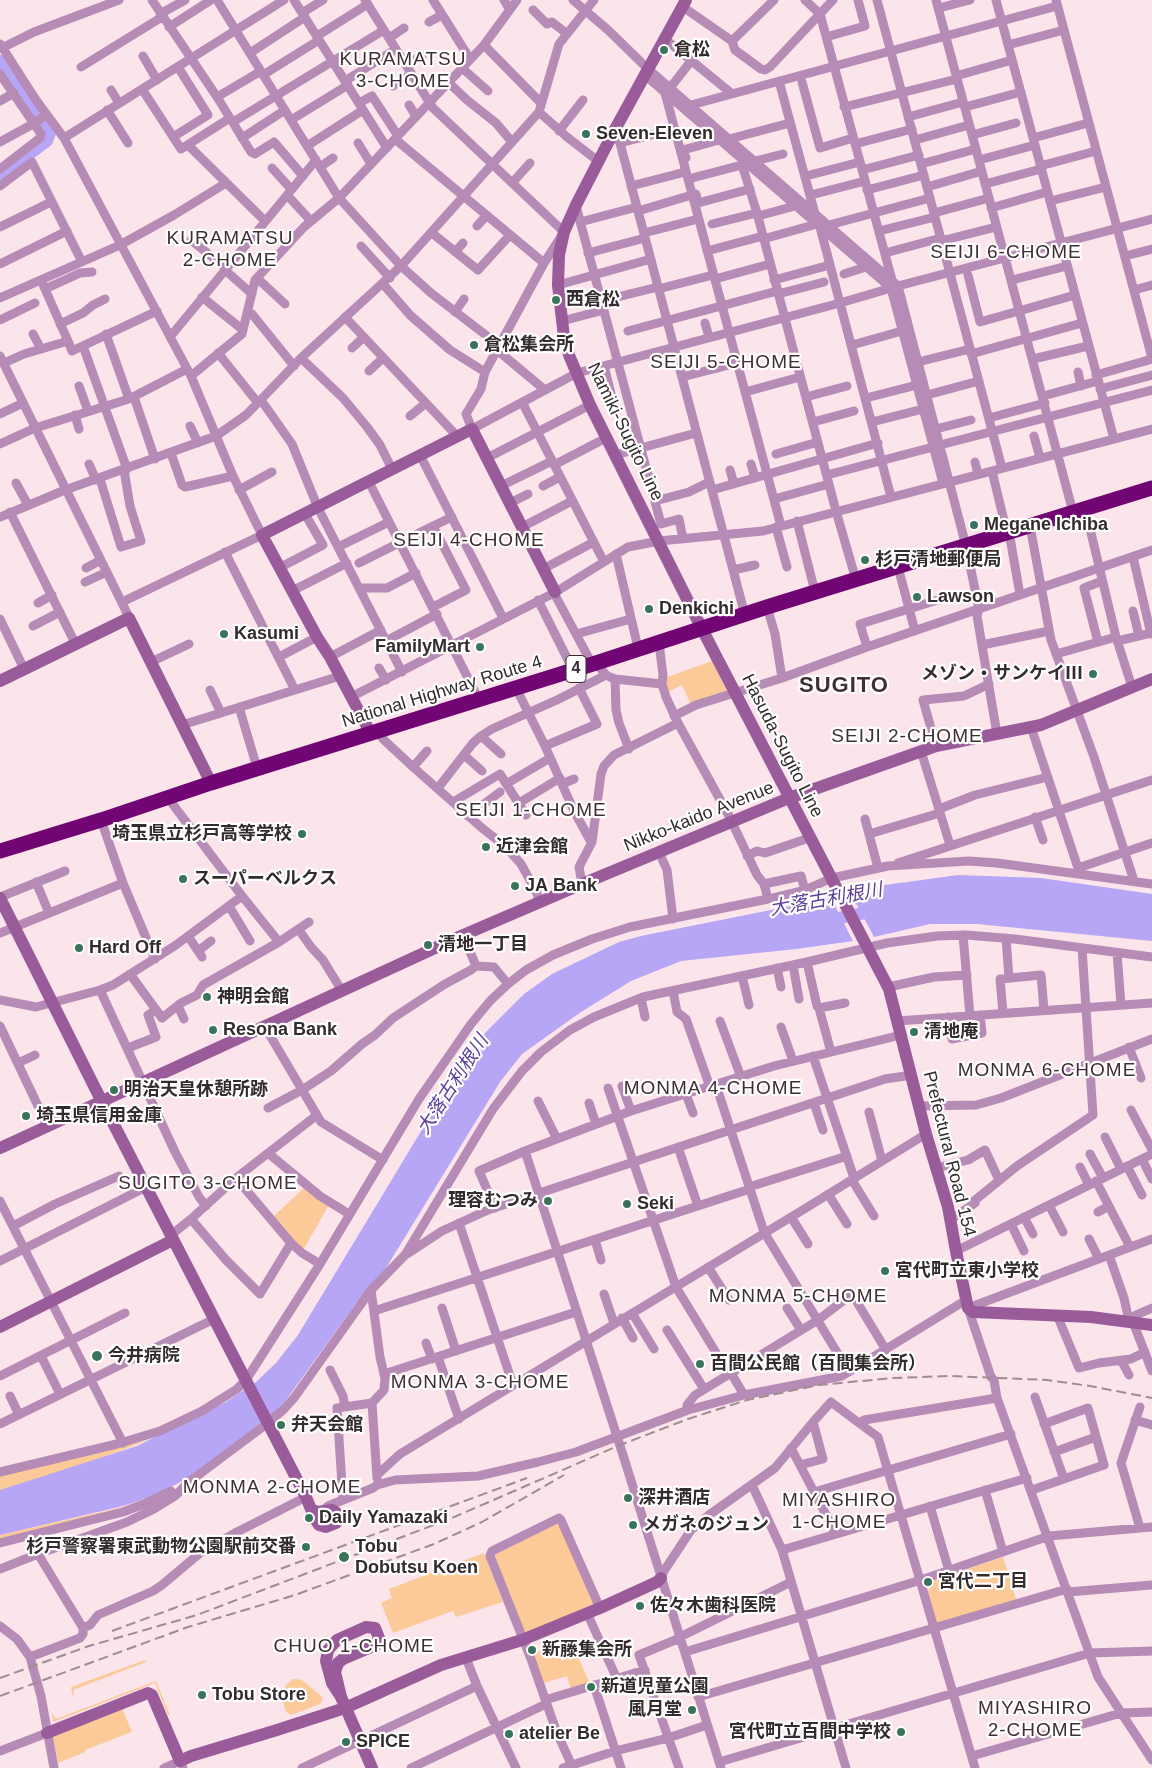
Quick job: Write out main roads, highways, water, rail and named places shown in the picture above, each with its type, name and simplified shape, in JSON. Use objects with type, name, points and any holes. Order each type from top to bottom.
[{"type":"highway","name":"National Highway Route 4","points":[[0,851],[573,670],[598,667],[638,648],[702,630],[766,607],[1152,488]]},
{"type":"main road","name":"Namiki-Sugito Line","points":[[685,4],[647,72],[616,138],[598,161],[576,205],[564,232],[559,256],[558,285],[566,346],[576,373],[606,438],[702,630]]},
{"type":"main road","points":[[374,733],[317,637],[262,535],[472,429],[554,592]]},
{"type":"main road","points":[[0,680],[128,618],[211,783]]},
{"type":"main road","name":"Hasuda-Sugito Line","points":[[702,630],[867,948]]},
{"type":"main road","name":"Nikko-kaido Avenue","points":[[0,1148],[463,935],[789,798],[936,746],[1041,725],[1152,679]]},
{"type":"main road","points":[[0,897],[146,1187],[306,1496],[318,1511],[317,1523],[326,1527],[337,1521],[340,1504]]},
{"type":"main road","name":"Prefectural Road 154","points":[[867,948],[888,987],[926,1134],[948,1207],[967,1304],[973,1312],[1092,1317],[1152,1325]]},
{"type":"main road","points":[[0,1327],[172,1237]]},
{"type":"main road","points":[[48,1733],[148,1693],[152,1695],[182,1764],[191,1756],[277,1730],[433,1669],[522,1640],[600,1608],[657,1582],[661,1578]]},
{"type":"main road","points":[[343,1703],[335,1672],[338,1663],[376,1645],[379,1638],[375,1628],[366,1627],[341,1637],[328,1650],[326,1662],[332,1683],[372,1768]]},
{"type":"water","points":[[958,875],[1041,878],[1152,894],[1152,941],[977,924],[930,924],[874,937],[849,890]]},
{"type":"water","points":[[831,898],[853,941],[681,961],[631,981],[581,1012],[522,1054],[500,1082],[386,1268],[357,1302],[286,1400],[272,1415],[201,1471],[156,1495],[123,1506],[0,1535],[0,1490],[137,1446],[226,1402],[256,1382],[276,1363],[298,1335],[461,1065],[486,1032],[524,994],[552,974],[619,942]]},
{"type":"waterway","points":[[0,61],[50,133],[47,141],[0,176]]},
{"type":"waterway","name":"大落古利根川","points":[[825,921],[879,910]]},
{"type":"railway","points":[[0,1678],[89,1646],[197,1615],[452,1518],[620,1445],[688,1419],[747,1400],[819,1385],[893,1378],[950,1376],[1047,1380],[1152,1398]]},
{"type":"railway","points":[[0,1696],[188,1627],[295,1595],[434,1544],[482,1522],[564,1475]]},
{"type":"railway","points":[[112,1631],[527,1478]]},
{"type":"place","name":"倉松","points":[[664,50]]},
{"type":"place","name":"Seven-Eleven","points":[[586,134]]},
{"type":"place","name":"西倉松","points":[[556,300]]},
{"type":"place","name":"倉松集会所","points":[[474,345]]},
{"type":"place","name":"Megane Ichiba","points":[[974,525]]},
{"type":"place","name":"杉戸清地郵便局","points":[[865,560]]},
{"type":"place","name":"Lawson","points":[[917,597]]},
{"type":"place","name":"Denkichi","points":[[649,609]]},
{"type":"place","name":"Kasumi","points":[[224,634]]},
{"type":"place","name":"FamilyMart","points":[[480,647]]},
{"type":"place","name":"メゾン・サンケイⅢ","points":[[1093,674]]},
{"type":"place","name":"埼玉県立杉戸高等学校","points":[[302,834]]},
{"type":"place","name":"近津会館","points":[[486,847]]},
{"type":"place","name":"スーパーベルクス","points":[[183,879]]},
{"type":"place","name":"JA Bank","points":[[515,886]]},
{"type":"place","name":"清地一丁目","points":[[428,945]]},
{"type":"place","name":"Hard Off","points":[[79,948]]},
{"type":"place","name":"神明会館","points":[[207,997]]},
{"type":"place","name":"Resona Bank","points":[[213,1030]]},
{"type":"place","name":"清地庵","points":[[914,1032]]},
{"type":"place","name":"明治天皇休憩所跡","points":[[114,1090]]},
{"type":"place","name":"埼玉県信用金庫","points":[[26,1116]]},
{"type":"place","name":"理容むつみ","points":[[548,1201]]},
{"type":"place","name":"Seki","points":[[627,1204]]},
{"type":"place","name":"宮代町立東小学校","points":[[885,1271]]},
{"type":"place","name":"今井病院","points":[[97,1356]]},
{"type":"place","name":"百間公民館（百間集会所）","points":[[700,1364]]},
{"type":"place","name":"弁天会館","points":[[281,1425]]},
{"type":"place","name":"深井酒店","points":[[628,1498]]},
{"type":"place","name":"Daily Yamazaki","points":[[309,1518]]},
{"type":"place","name":"メガネのジュン","points":[[633,1525]]},
{"type":"place","name":"杉戸警察署東武動物公園駅前交番","points":[[306,1547]]},
{"type":"place","name":"Tobu Dobutsu Koen","points":[[344,1557]]},
{"type":"place","name":"宮代二丁目","points":[[928,1582]]},
{"type":"place","name":"佐々木歯科医院","points":[[640,1606]]},
{"type":"place","name":"新藤集会所","points":[[532,1650]]},
{"type":"place","name":"新道児童公園","points":[[591,1687]]},
{"type":"place","name":"Tobu Store","points":[[202,1695]]},
{"type":"place","name":"風月堂","points":[[692,1710]]},
{"type":"place","name":"宮代町立百間中学校","points":[[901,1732]]},
{"type":"place","name":"atelier Be","points":[[509,1734]]},
{"type":"place","name":"SPICE","points":[[346,1742]]},
{"type":"district","name":"KURAMATSU 3-CHOME","points":[[403,71]]},
{"type":"district","name":"KURAMATSU 2-CHOME","points":[[230,250]]},
{"type":"district","name":"SEIJI 6-CHOME","points":[[1006,253]]},
{"type":"district","name":"SEIJI 5-CHOME","points":[[726,363]]},
{"type":"district","name":"SEIJI 4-CHOME","points":[[469,541]]},
{"type":"district","name":"SUGITO","points":[[844,686]]},
{"type":"district","name":"SEIJI 2-CHOME","points":[[907,737]]},
{"type":"district","name":"SEIJI 1-CHOME","points":[[531,811]]},
{"type":"district","name":"MONMA 6-CHOME","points":[[1047,1071]]},
{"type":"district","name":"MONMA 4-CHOME","points":[[713,1089]]},
{"type":"district","name":"SUGITO 3-CHOME","points":[[208,1184]]},
{"type":"district","name":"MONMA 5-CHOME","points":[[798,1297]]},
{"type":"district","name":"MONMA 3-CHOME","points":[[480,1383]]},
{"type":"district","name":"MONMA 2-CHOME","points":[[272,1488]]},
{"type":"district","name":"MIYASHIRO 1-CHOME","points":[[839,1512]]},
{"type":"district","name":"CHUO 1-CHOME","points":[[354,1647]]},
{"type":"district","name":"MIYASHIRO 2-CHOME","points":[[1035,1720]]}]
